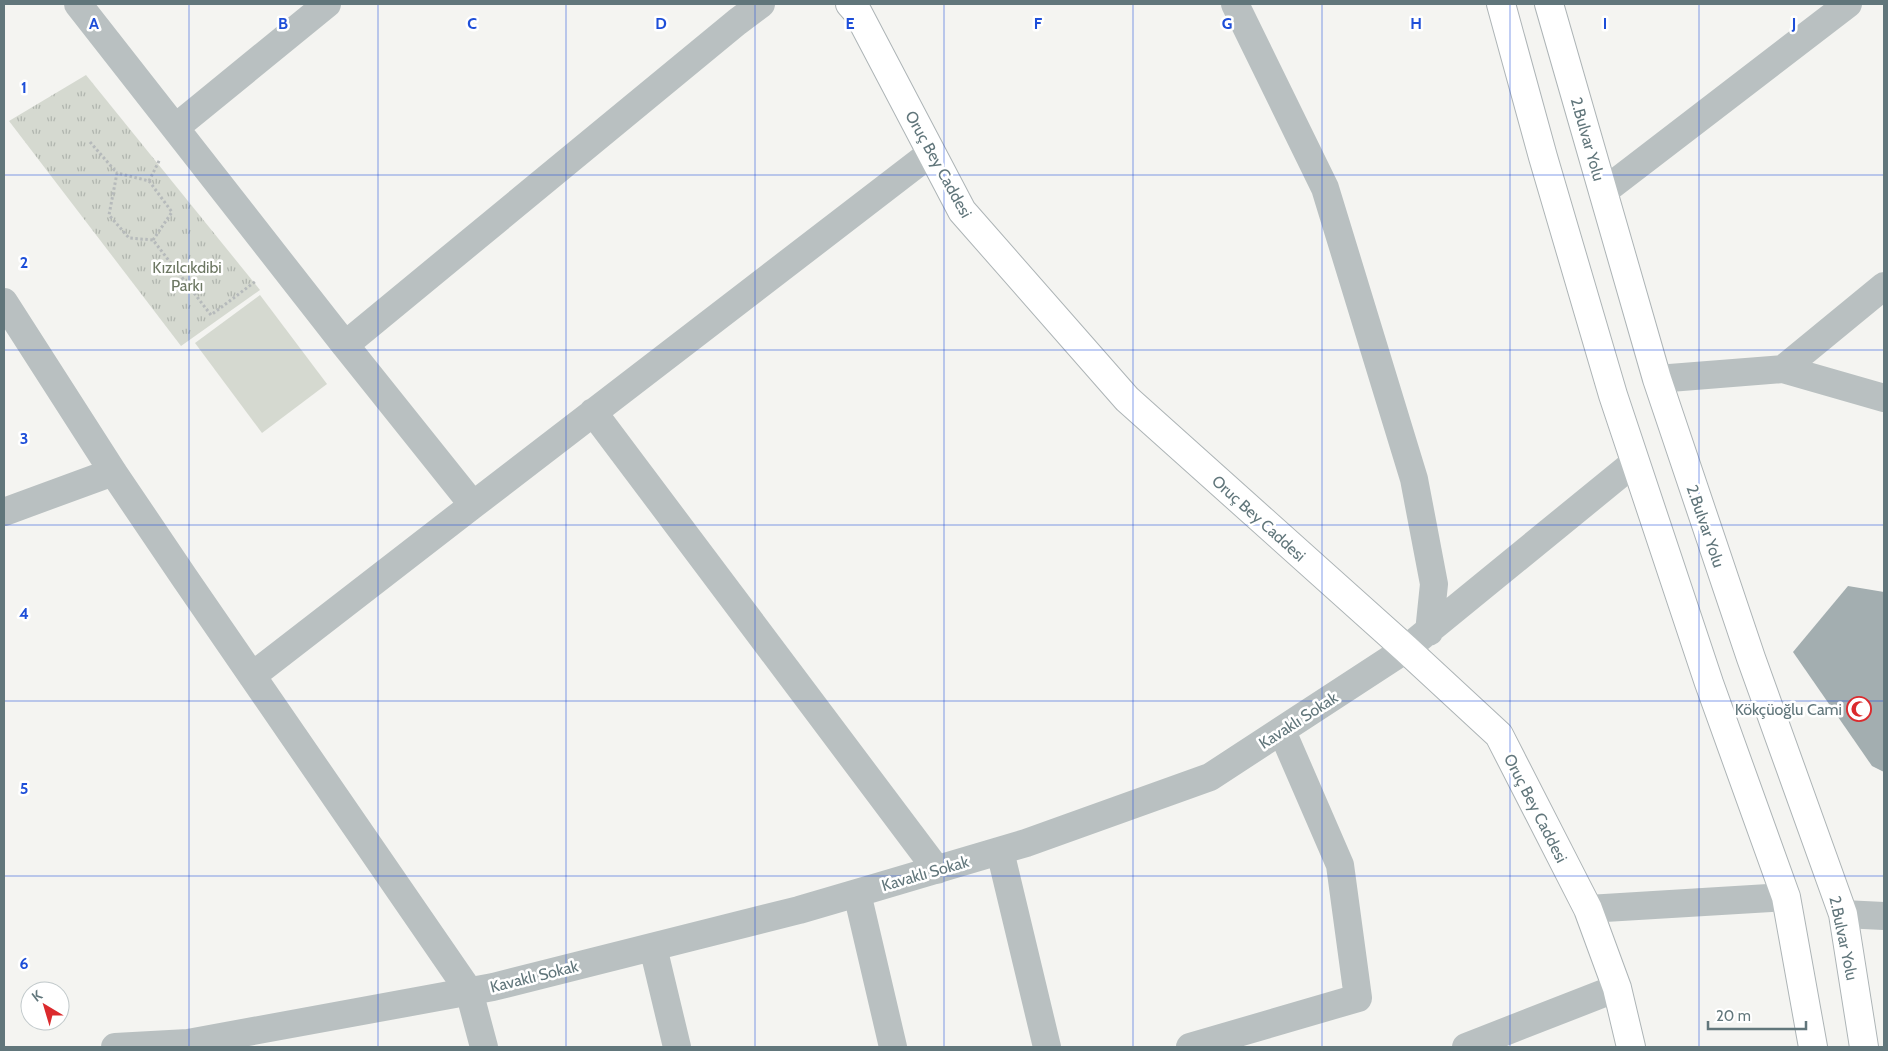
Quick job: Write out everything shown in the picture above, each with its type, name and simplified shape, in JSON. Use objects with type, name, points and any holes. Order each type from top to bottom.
[{"type":"main road","name":"Oruç Bey Caddesi","points":[[850,4],[858,13],[962,211],[1127,399],[1406,649],[1498,735],[1588,909],[1617,988],[1631,1047]]},
{"type":"main road","points":[[1502,4],[1548,176],[1610,386],[1708,683],[1786,897],[1814,1047]]},
{"type":"main road","name":"2.Bulvar Yolu","points":[[1549,4],[1657,379],[1751,658],[1843,914],[1864,1047]]},
{"type":"street","points":[[78,4],[473,505]]},
{"type":"street","points":[[176,128],[327,4]]},
{"type":"street","points":[[345,345],[761,4]]},
{"type":"street","points":[[1235,4],[1325,188],[1414,479],[1434,584],[1429,632]]},
{"type":"street","points":[[1603,192],[1840,6]]},
{"type":"street","points":[[252,676],[931,153]]},
{"type":"street","points":[[1783,369],[1884,286]]},
{"type":"street","points":[[4,302],[113,472],[469,991],[484,1047]]},
{"type":"street","points":[[1657,379],[1783,369],[1884,398]]},
{"type":"street","points":[[593,412],[936,870]]},
{"type":"street","name":"Kavaklı Sokak","points":[[116,1047],[281,1037],[653,947],[799,910],[1000,851],[1210,777],[1429,632],[1635,462]]},
{"type":"street","points":[[4,512],[113,472]]},
{"type":"street","points":[[1190,1047],[1358,998],[1340,865],[1282,731]]},
{"type":"street","points":[[1000,851],[1047,1047]]},
{"type":"street","points":[[858,893],[893,1047]]},
{"type":"street","points":[[1588,909],[1786,897]]},
{"type":"street","points":[[1843,914],[1884,916]]},
{"type":"street","points":[[653,947],[677,1047]]},
{"type":"street","points":[[1466,1047],[1617,988]]},
{"type":"path","points":[[90,142],[117,173],[149,181],[172,212],[153,240]]},
{"type":"path","points":[[117,173],[109,215],[129,238],[153,240],[211,315],[280,262]]},
{"type":"green space","name":"Kızılcıkdibi Parkı","points":[[86,75],[260,290],[181,346],[9,121]]},
{"type":"green space","points":[[260,295],[327,384],[262,433],[195,343]]},
{"type":"building","name":"Kökçüoğlu Cami","points":[[1848,586],[1884,592],[1884,772],[1872,766],[1793,652]]},
{"type":"place","name":"Kökçüoğlu Cami","points":[[1859,709]]}]
